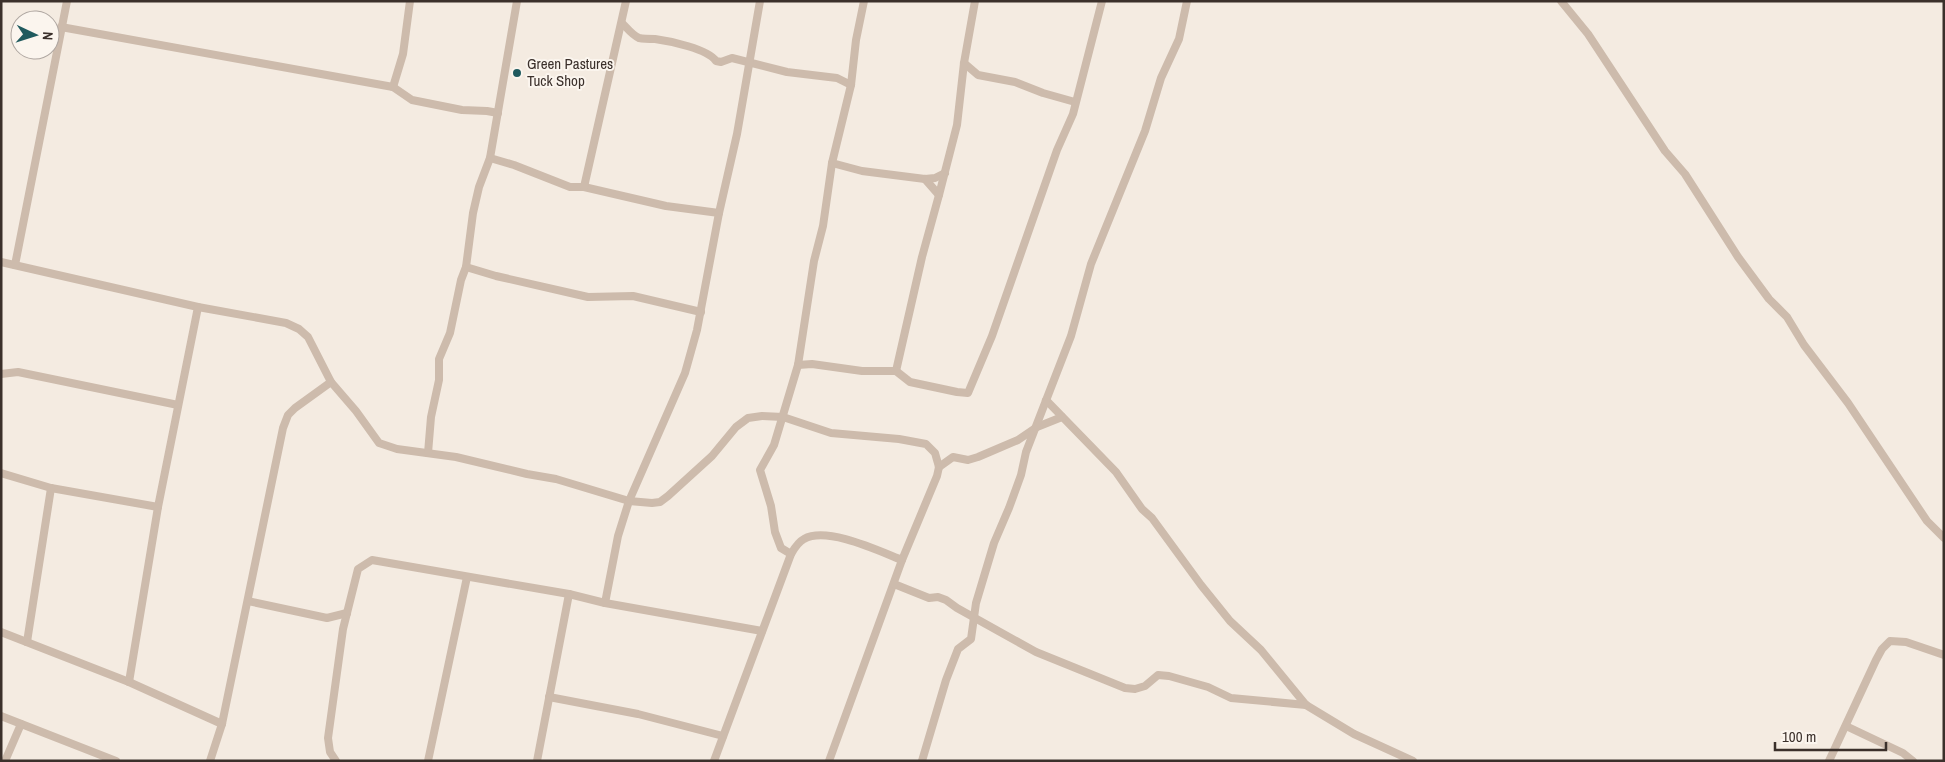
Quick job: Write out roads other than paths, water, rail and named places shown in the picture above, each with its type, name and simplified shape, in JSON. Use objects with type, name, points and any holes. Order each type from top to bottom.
[{"type":"street","points":[[15,264],[67,1]]},
{"type":"street","points":[[392,87],[403,54],[410,1]]},
{"type":"street","points":[[428,453],[431,418],[440,380],[439,360],[450,333],[461,280],[466,267],[473,213],[479,187],[490,158],[517,1]]},
{"type":"street","points":[[584,187],[626,1]]},
{"type":"street","points":[[605,603],[618,536],[629,501],[685,372],[701,312],[737,134],[760,1]]},
{"type":"street","points":[[791,554],[781,548],[775,532],[760,470],[774,445],[798,365],[807,300],[832,163],[851,85],[853,59],[864,1]]},
{"type":"street","points":[[896,371],[922,257],[940,195],[957,125],[964,63],[975,1]]},
{"type":"street","points":[[798,365],[812,364],[862,371],[896,371],[910,382],[968,393],[1004,305],[1051,168],[1073,114],[1102,1]]},
{"type":"street","points":[[922,761],[946,680],[958,649],[971,640],[973,617],[994,544],[1021,475],[1026,452],[1037,428],[1071,336],[1092,264],[1145,131],[1161,78],[1179,39],[1187,1]]},
{"type":"street","points":[[1561,1],[1588,34],[1660,144],[1685,174],[1738,257],[1769,299],[1787,317],[1804,345],[1848,404],[1927,521],[1942,534]]},
{"type":"street","points":[[622,23],[630,32],[640,38],[665,41],[699,49],[713,56],[716,61],[721,62],[732,58],[749,61],[787,72],[837,78],[851,85]]},
{"type":"street","points":[[61,27],[392,87],[412,100],[462,110],[498,113]]},
{"type":"street","points":[[964,63],[978,75],[1015,82],[1076,102]]},
{"type":"street","points":[[490,158],[514,165],[570,187],[584,187],[666,206],[720,213]]},
{"type":"street","points":[[832,163],[862,171],[924,179],[936,178],[945,173]]},
{"type":"street","points":[[924,179],[940,195]]},
{"type":"street","points":[[1,262],[198,307],[286,323],[299,329],[308,338],[331,382],[356,411],[379,443],[396,449],[456,457],[556,479],[629,501],[660,502],[712,456],[736,427],[748,418],[762,416],[783,417],[831,434],[899,439],[926,444],[936,453],[968,460],[1018,440],[1037,428],[1062,417]]},
{"type":"street","points":[[466,267],[496,276],[588,297],[633,296],[701,312]]},
{"type":"street","points":[[129,682],[158,507],[198,307]]},
{"type":"street","points":[[1,374],[18,372],[178,405]]},
{"type":"street","points":[[210,761],[222,724],[283,428],[288,415],[295,408],[331,382]]},
{"type":"street","points":[[1046,400],[1116,472],[1142,509],[1152,518],[1230,621],[1261,650],[1306,705],[1354,734],[1414,761]]},
{"type":"street","points":[[936,453],[939,467]]},
{"type":"street","points":[[829,761],[902,560],[939,467],[953,457]]},
{"type":"street","points":[[1,473],[51,488],[158,507]]},
{"type":"street","points":[[27,642],[51,488]]},
{"type":"street","points":[[714,761],[791,554],[803,539],[814,535],[836,537],[870,547],[902,560]]},
{"type":"street","points":[[336,761],[330,752],[328,738],[343,629],[358,569],[368,561],[372,560],[569,594],[605,603],[762,631]]},
{"type":"street","points":[[428,761],[467,577]]},
{"type":"street","points":[[894,584],[929,598],[938,597],[946,600],[1036,652],[1125,688],[1135,689],[1145,686],[1158,676],[1170,676],[1208,687],[1230,698],[1306,705]]},
{"type":"street","points":[[537,761],[569,594]]},
{"type":"street","points":[[248,601],[327,618],[347,613]]},
{"type":"street","points":[[1,632],[129,682],[222,724]]},
{"type":"street","points":[[1829,761],[1876,660],[1882,649],[1890,641],[1906,642],[1944,655]]},
{"type":"street","points":[[549,697],[638,714],[723,736]]},
{"type":"street","points":[[1,716],[116,761]]},
{"type":"street","points":[[5,761],[22,724]]},
{"type":"street","points":[[1846,726],[1902,752],[1913,761]]},
{"type":"place","name":"Green Pastures Tuck Shop","points":[[517,73]]}]
